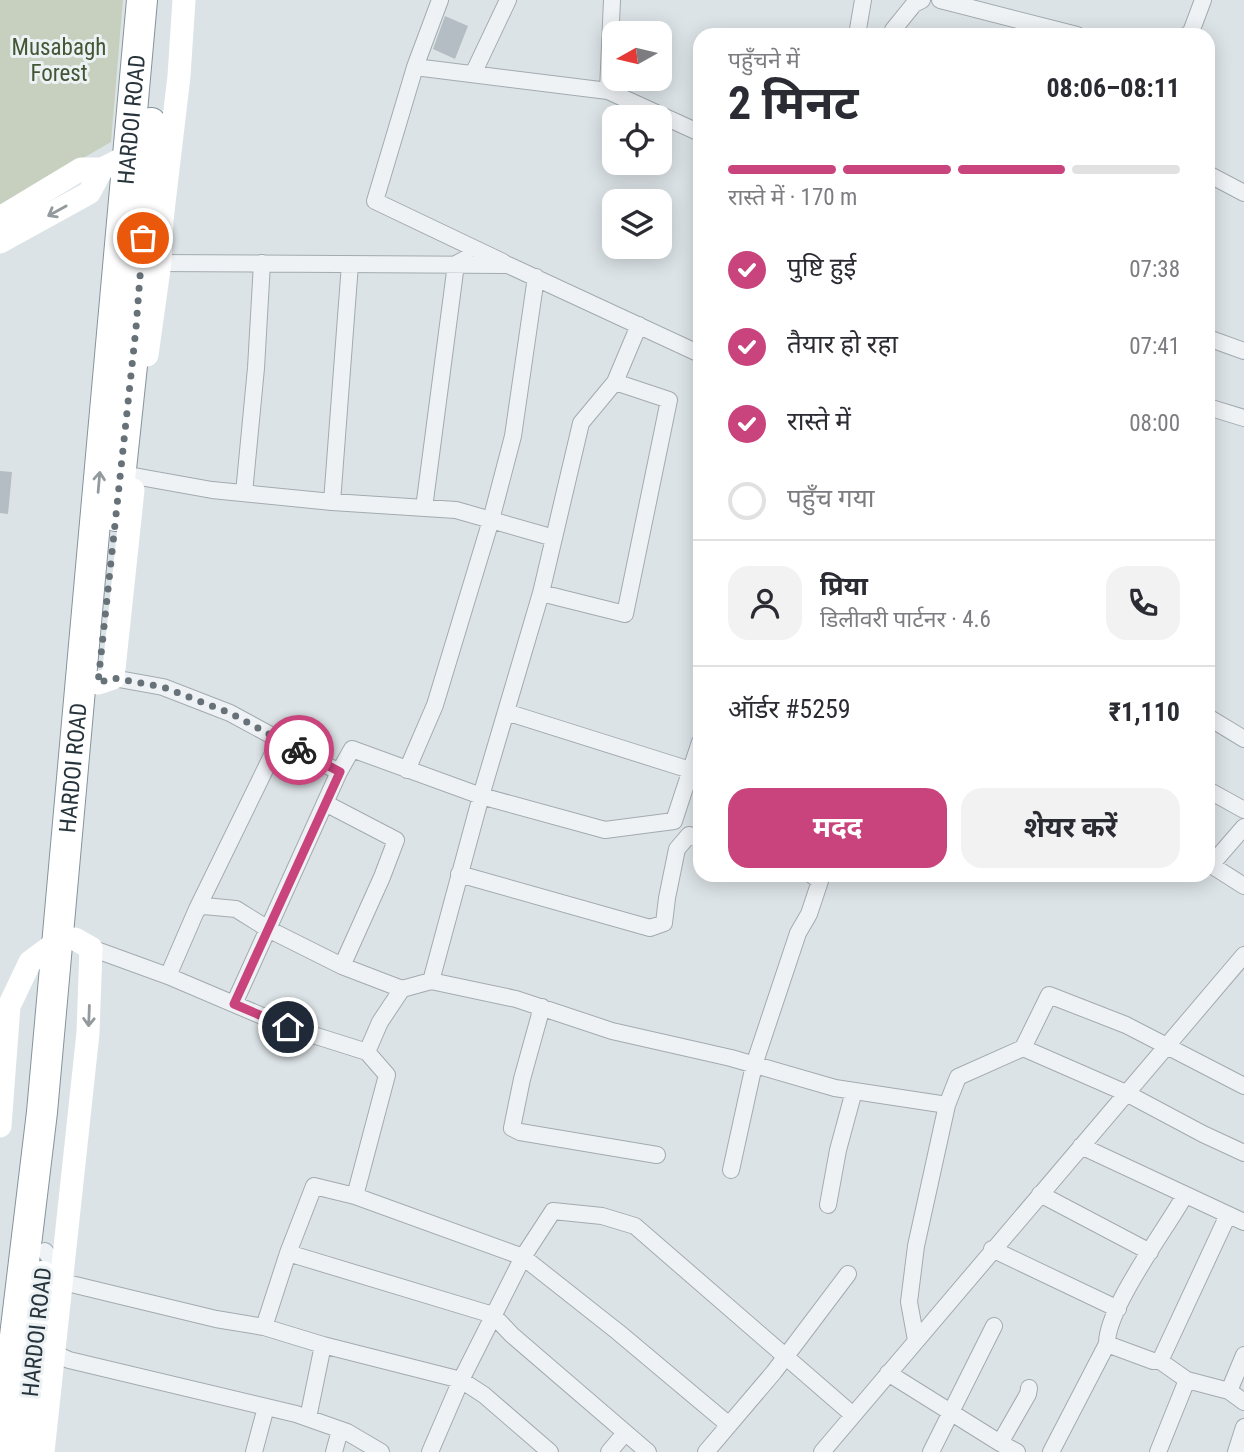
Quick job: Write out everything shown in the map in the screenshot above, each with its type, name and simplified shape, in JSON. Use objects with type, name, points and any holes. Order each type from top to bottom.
[{"type":"highway","name":"HARDOI ROAD","points":[[1,1452],[42,1112],[74,943],[115,162],[142,0]]},
{"type":"highway","name":"HARDOI ROAD","points":[[25,1452],[45,1349],[45,1251],[74,943],[106,681],[151,263],[160,0]]},
{"type":"street","points":[[184,0],[179,76],[162,220],[151,263],[134,476],[106,681],[163,687],[230,713],[340,772]]},
{"type":"street","points":[[440,0],[415,67],[375,201],[693,351]]},
{"type":"street","points":[[473,74],[508,0]]},
{"type":"street","points":[[611,21],[612,0]]},
{"type":"street","points":[[858,28],[863,0]]},
{"type":"street","points":[[895,28],[914,4],[922,0]]},
{"type":"street","points":[[940,0],[1035,28]]},
{"type":"street","points":[[1193,28],[1203,0]]},
{"type":"street","points":[[415,67],[602,90]]},
{"type":"street","points":[[608,91],[693,129]]},
{"type":"street","points":[[0,218],[81,169],[115,162]]},
{"type":"street","points":[[0,242],[89,193],[115,162]]},
{"type":"street","points":[[1215,177],[1242,187]]},
{"type":"street","points":[[456,264],[479,251]]},
{"type":"street","points":[[151,263],[508,265]]},
{"type":"street","points":[[244,493],[256,368],[262,263]]},
{"type":"street","points":[[332,502],[350,264]]},
{"type":"street","points":[[424,508],[456,264]]},
{"type":"street","points":[[407,771],[435,705],[491,520],[513,436],[536,277]]},
{"type":"street","points":[[431,981],[481,796],[541,593],[581,423],[615,382],[639,325]]},
{"type":"street","points":[[1215,341],[1244,351]]},
{"type":"street","points":[[541,593],[625,614],[669,400],[615,382]]},
{"type":"street","points":[[1215,409],[1244,418]]},
{"type":"street","points":[[134,476],[212,490],[332,502],[456,510],[554,538]]},
{"type":"street","points":[[506,712],[690,770]]},
{"type":"street","points":[[1215,720],[1244,739]]},
{"type":"street","points":[[168,976],[197,909],[280,739]]},
{"type":"street","points":[[234,1004],[352,749],[481,796],[605,830],[674,821],[693,762]]},
{"type":"street","points":[[1215,794],[1244,810]]},
{"type":"street","points":[[325,803],[396,840],[342,966]]},
{"type":"street","points":[[1215,858],[1244,827]]},
{"type":"street","points":[[459,874],[650,929],[664,923],[677,849],[689,835],[693,836]]},
{"type":"street","points":[[1215,868],[1244,886]]},
{"type":"street","points":[[732,1170],[754,1065],[798,933],[809,914],[820,882]]},
{"type":"street","points":[[197,909],[204,906],[236,909],[268,929],[342,966],[402,989],[431,981],[516,999],[612,1031],[754,1065],[835,1088],[947,1105]]},
{"type":"street","points":[[43,1452],[45,1349],[62,1276],[88,1033],[74,943]]},
{"type":"street","points":[[0,1126],[9,1006],[30,962],[74,943],[168,976],[288,1027],[367,1052],[387,1075],[355,1196]]},
{"type":"street","points":[[822,1452],[1244,955]]},
{"type":"street","points":[[367,1052],[380,1022],[402,989]]},
{"type":"street","points":[[916,1340],[909,1302],[916,1246],[947,1105],[958,1077],[1023,1048],[1049,995],[1126,1024],[1244,1086]]},
{"type":"street","points":[[542,1007],[512,1128],[520,1132],[657,1155]]},
{"type":"street","points":[[1023,1048],[1126,1093],[1244,1153]]},
{"type":"street","points":[[828,1205],[853,1091]]},
{"type":"street","points":[[1081,1146],[1244,1222]]},
{"type":"street","points":[[264,1327],[288,1253],[314,1186],[355,1196],[523,1257],[729,1425]]},
{"type":"street","points":[[1040,1194],[1150,1252]]},
{"type":"street","points":[[1051,1452],[1107,1344],[1107,1335],[1118,1309],[1185,1195]]},
{"type":"street","points":[[430,1452],[461,1380],[523,1257],[553,1211],[602,1216],[635,1226],[853,1415]]},
{"type":"street","points":[[1160,1361],[1228,1214]]},
{"type":"street","points":[[992,1250],[1118,1309]]},
{"type":"street","points":[[45,1251],[67,1283],[216,1319],[264,1327],[461,1380],[484,1395],[550,1452]]},
{"type":"street","points":[[288,1253],[494,1315],[513,1335],[648,1452]]},
{"type":"street","points":[[706,1452],[785,1357],[848,1274]]},
{"type":"street","points":[[931,1452],[994,1326]]},
{"type":"street","points":[[1107,1344],[1153,1362],[1160,1361],[1187,1380],[1229,1391],[1244,1402]]},
{"type":"street","points":[[308,1418],[323,1345]]},
{"type":"street","points":[[45,1349],[82,1363],[308,1418],[340,1430],[381,1452]]},
{"type":"street","points":[[1229,1391],[1244,1354]]},
{"type":"street","points":[[888,1373],[1017,1452]]},
{"type":"street","points":[[1158,1452],[1187,1380]]},
{"type":"street","points":[[1000,1443],[1029,1388]]},
{"type":"street","points":[[254,1452],[266,1406]]},
{"type":"street","points":[[1236,1452],[1244,1427]]},
{"type":"street","points":[[334,1452],[340,1430]]},
{"type":"street","points":[[609,1452],[625,1433]]},
{"type":"green space","name":"Musabagh Forest","points":[[0,0],[123,0],[111,142],[0,206]]},
{"type":"building","points":[[445,16],[468,26],[455,59],[433,49]]},
{"type":"building","points":[[0,471],[12,472],[8,514],[0,513]]},
{"type":"way so far","points":[[143,238],[98,683],[113,678],[163,687],[230,713],[299,750]]},
{"type":"route","points":[[288,1027],[234,1004],[340,772],[299,750]]}]
